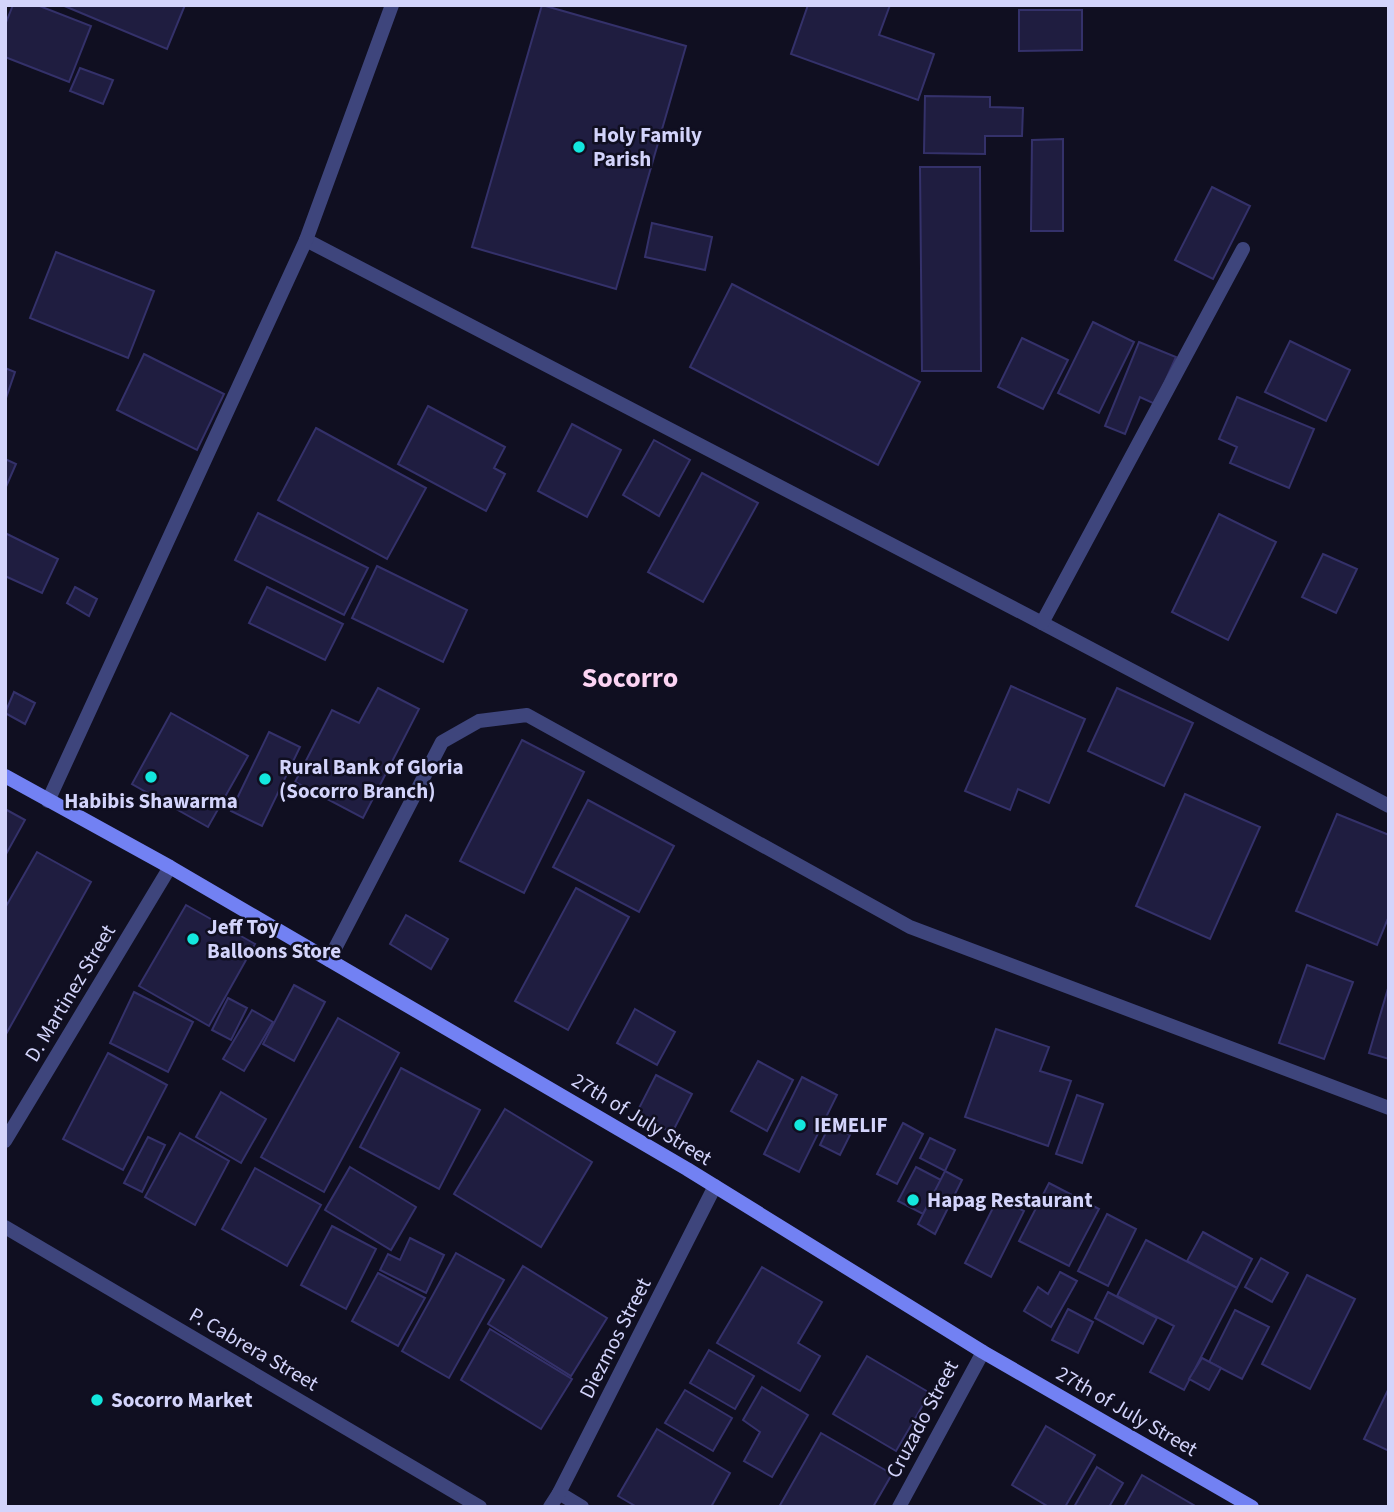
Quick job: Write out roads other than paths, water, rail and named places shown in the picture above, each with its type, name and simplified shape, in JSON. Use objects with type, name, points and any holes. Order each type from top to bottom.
[{"type":"street","points":[[48,801],[306,240],[392,5]]},
{"type":"street","points":[[306,240],[1389,806]]},
{"type":"street","points":[[1042,623],[1243,249]]},
{"type":"street","points":[[330,960],[442,742],[479,721],[527,715],[910,927],[1389,1108]]},
{"type":"street","name":"27th of July Street","points":[[5,776],[170,867],[330,960],[715,1186],[983,1352],[1252,1507]]},
{"type":"street","name":"D. Martinez Street","points":[[5,1141],[170,867]]},
{"type":"street","name":"Diezmos Street","points":[[550,1507],[715,1186]]},
{"type":"street","name":"P. Cabrera Street","points":[[5,1227],[481,1507]]},
{"type":"street","name":"Cruzado Street","points":[[899,1507],[983,1352]]},
{"type":"street","points":[[559,1493],[582,1507]]},
{"type":"place","name":"Holy Family Parish","points":[[579,147]]},
{"type":"place","name":"Habibis Shawarma","points":[[151,777]]},
{"type":"place","name":"Rural Bank of Gloria (Socorro Branch)","points":[[265,779]]},
{"type":"place","name":"Jeff Toy Balloons Store","points":[[193,939]]},
{"type":"place","name":"IEMELIF","points":[[800,1125]]},
{"type":"place","name":"Hapag Restaurant","points":[[913,1200]]},
{"type":"place","name":"Socorro Market","points":[[97,1400]]},
{"type":"district","name":"Socorro","points":[[630,677]]}]
